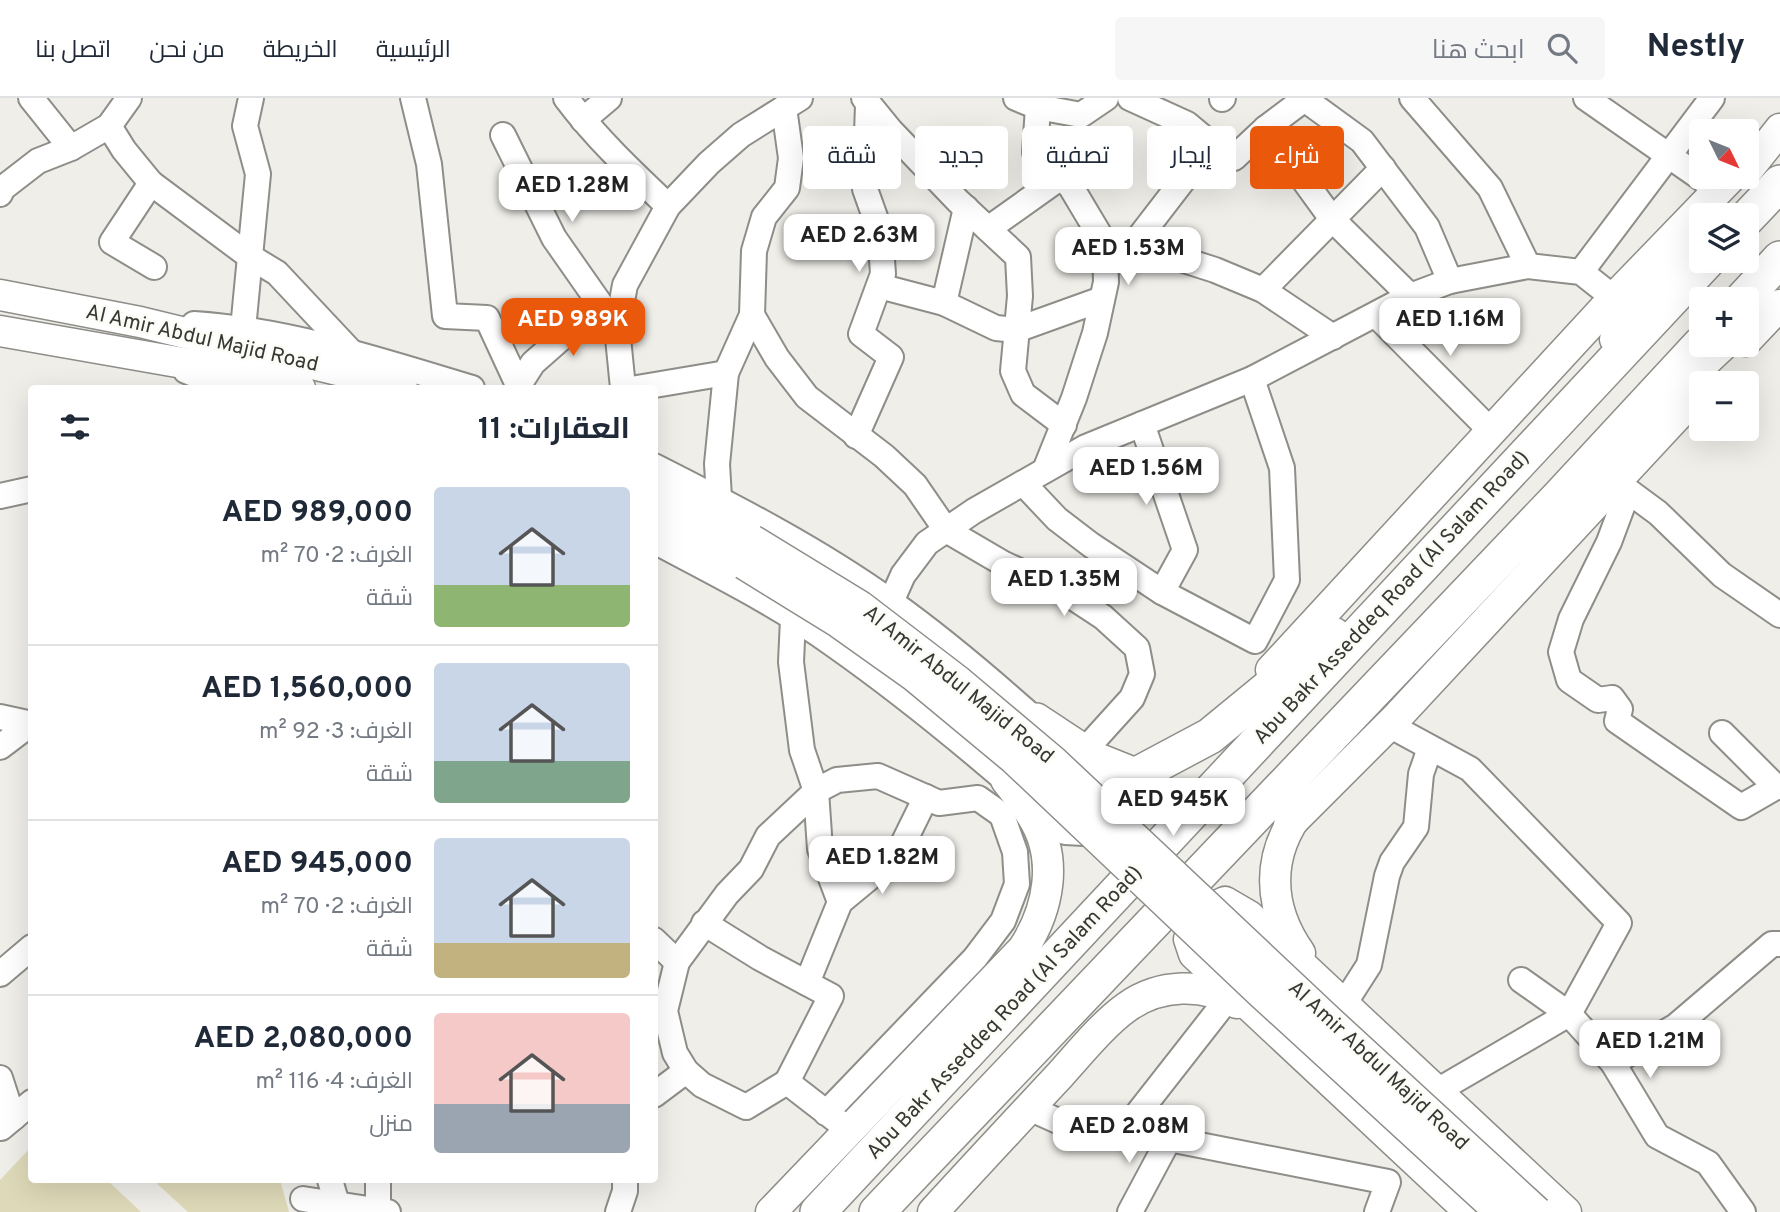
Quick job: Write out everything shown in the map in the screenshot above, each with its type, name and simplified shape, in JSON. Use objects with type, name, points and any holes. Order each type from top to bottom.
[{"type":"highway","points":[[1759,205],[1780,183]]},
{"type":"highway","points":[[1754,287],[1780,259]]},
{"type":"highway","name":"Abu Bakr Asseddeq Road (Al Salam Road)","points":[[818,1212],[1696,273]]},
{"type":"highway","name":"Abu Bakr Asseddeq Road (Al Salam Road)","points":[[877,1212],[1559,497],[1689,357]]},
{"type":"highway","points":[[1036,721],[1095,760],[1135,776],[1210,736],[1434,553]]},
{"type":"main road","points":[[1759,148],[1780,128]]},
{"type":"main road","points":[[1759,155],[1780,128]]},
{"type":"main road","points":[[1210,736],[1614,298],[1726,190]]},
{"type":"main road","points":[[1517,463],[1689,244]]},
{"type":"main road","points":[[1759,311],[1780,292]]},
{"type":"main road","name":"Al Amir Abdul Majid Road","points":[[0,295],[140,322],[391,385]]},
{"type":"main road","points":[[1759,328],[1780,305]]},
{"type":"main road","name":"Al Amir Abdul Majid Road","points":[[0,331],[153,358],[222,383],[257,383]]},
{"type":"main road","points":[[1559,497],[1710,357]]},
{"type":"main road","points":[[1718,371],[1732,357]]},
{"type":"main road","points":[[1289,825],[1622,486],[1689,405]]},
{"type":"main road","name":"Al Amir Abdul Majid Road","points":[[658,490],[748,552],[838,622],[914,676],[1014,759],[1261,993],[1500,1212]]},
{"type":"main road","name":"Al Amir Abdul Majid Road","points":[[658,517],[748,552],[860,606],[958,681],[1053,761],[1327,1020],[1537,1212]]},
{"type":"main road","points":[[1317,979],[1286,933],[1274,892],[1278,856],[1289,825],[1471,589]]},
{"type":"main road","points":[[771,1212],[838,1122],[1023,949],[1037,928],[1049,878],[1046,847],[1034,817],[1006,780]]},
{"type":"main road","points":[[1470,1212],[1194,954],[1189,939],[1199,915],[1225,902],[1249,916],[1566,1212]]},
{"type":"main road","points":[[933,1212],[1094,1038],[1127,1007],[1156,993],[1196,986],[1229,998],[1264,1020]]},
{"type":"street","points":[[31,98],[71,148]]},
{"type":"street","points":[[0,194],[3,188],[38,161],[71,148],[109,126],[129,98]]},
{"type":"street","points":[[243,329],[258,174],[245,126],[251,98]]},
{"type":"street","points":[[413,98],[429,164],[445,316],[487,318],[517,385]]},
{"type":"street","points":[[566,98],[625,165],[668,206]]},
{"type":"street","points":[[583,120],[609,98]]},
{"type":"street","points":[[1031,126],[1027,102],[1081,115],[1106,98]]},
{"type":"street","points":[[1130,98],[1189,126]]},
{"type":"street","points":[[1269,126],[1305,98],[1362,141],[1427,226],[1450,281]]},
{"type":"street","points":[[1412,98],[1490,188],[1528,266]]},
{"type":"street","points":[[1586,98],[1668,156],[1726,190]]},
{"type":"street","points":[[1581,272],[1712,98]]},
{"type":"street","points":[[866,102],[966,208],[1018,257],[1020,296],[1013,370],[1023,394],[1064,425]]},
{"type":"street","points":[[856,436],[891,357],[861,334],[883,274],[880,231],[864,189],[866,102]]},
{"type":"street","points":[[623,385],[617,328],[625,285],[668,206],[741,135],[792,103]]},
{"type":"street","points":[[719,498],[717,464],[726,373],[752,314],[754,251],[764,217],[787,188],[791,158],[792,103]]},
{"type":"street","points":[[109,126],[124,150],[151,183],[249,256],[277,273],[353,354]]},
{"type":"street","points":[[503,135],[554,238],[617,328]]},
{"type":"street","points":[[1236,156],[1250,143]]},
{"type":"street","points":[[1263,290],[1383,168]]},
{"type":"street","points":[[151,183],[112,242],[154,267]]},
{"type":"street","points":[[988,229],[1044,189]]},
{"type":"street","points":[[1045,470],[1064,425],[1095,333],[1106,282],[1105,244],[1073,189]]},
{"type":"street","points":[[1134,244],[1176,189]]},
{"type":"street","points":[[1310,189],[1332,219],[1410,296]]},
{"type":"street","points":[[944,303],[966,208]]},
{"type":"street","points":[[1105,244],[1134,244],[1215,270],[1263,290],[1333,337]]},
{"type":"street","points":[[891,602],[903,575],[927,543],[1045,470],[1086,447],[1252,379],[1410,296],[1450,281],[1528,266],[1581,272],[1614,298]]},
{"type":"street","points":[[879,286],[944,303],[996,328],[1016,330],[1102,299]]},
{"type":"street","points":[[520,385],[533,363],[600,304]]},
{"type":"street","points":[[752,314],[777,358],[807,397],[884,456],[915,485],[946,530],[1004,564],[1065,592],[1104,617],[1137,648],[1143,674],[1132,698],[1094,740]]},
{"type":"street","points":[[1376,316],[1492,432]]},
{"type":"street","points":[[140,322],[198,324],[265,332],[462,385]]},
{"type":"street","points":[[655,385],[726,373]]},
{"type":"street","points":[[1023,483],[1057,519],[1162,592],[1255,641],[1287,580],[1282,468],[1252,379]]},
{"type":"street","points":[[1142,424],[1185,550],[1162,592]]},
{"type":"street","points":[[658,468],[719,498],[810,550],[891,602],[983,673],[1109,788],[1111,804],[1103,821],[1084,833],[1065,832],[953,734],[843,651],[736,585],[658,543]]},
{"type":"street","points":[[1722,733],[1778,787],[1741,807],[1617,721],[1620,709],[1612,698],[1598,700],[1569,680],[1561,652],[1572,619],[1609,542],[1622,486],[1658,513],[1722,575],[1780,615]]},
{"type":"street","points":[[0,496],[28,490]]},
{"type":"street","points":[[793,620],[790,662],[802,750],[817,791],[820,849],[840,902]]},
{"type":"street","points":[[0,717],[28,724]]},
{"type":"street","points":[[1390,725],[1470,769],[1619,923],[1569,1014],[1437,1091]]},
{"type":"street","points":[[0,747],[28,726]]},
{"type":"street","points":[[1344,1004],[1369,965],[1392,862],[1416,827],[1420,781],[1430,748]]},
{"type":"street","points":[[704,923],[760,958],[831,996],[787,1082],[746,1107],[702,1085],[686,1071],[675,1053],[665,1010],[677,962],[704,923],[727,894],[751,869],[768,836],[817,791],[837,780],[877,776],[939,803],[978,798],[1002,815],[1015,852],[1017,884],[1003,921],[975,958],[838,1122],[787,1082]]},
{"type":"street","points":[[807,983],[840,902],[898,854],[926,797]]},
{"type":"street","points":[[658,944],[677,962]]},
{"type":"street","points":[[1613,1063],[1676,1026],[1772,944],[1780,944]]},
{"type":"street","points":[[0,974],[28,950]]},
{"type":"street","points":[[1521,980],[1569,1014],[1613,1063],[1657,1136],[1708,1163],[1743,1212]]},
{"type":"street","points":[[1128,1126],[1229,998]]},
{"type":"street","points":[[658,1093],[686,1071]]},
{"type":"street","points":[[0,1078],[15,1116]]},
{"type":"street","points":[[1029,1108],[1078,1130],[1101,1131],[1128,1126],[1169,1139],[1388,1182],[1377,1212]]},
{"type":"street","points":[[1130,1212],[1169,1139]]},
{"type":"street","points":[[331,1183],[337,1208]]},
{"type":"street","points":[[302,1197],[337,1208],[383,1211],[378,1183]]},
{"type":"street","points":[[618,1212],[625,1183]]},
{"type":"shaded area","points":[[28,1150],[28,1183],[110,1183],[141,1212],[0,1212],[0,1180]]},
{"type":"shaded area","points":[[156,1183],[281,1183],[289,1212],[188,1212]]}]
